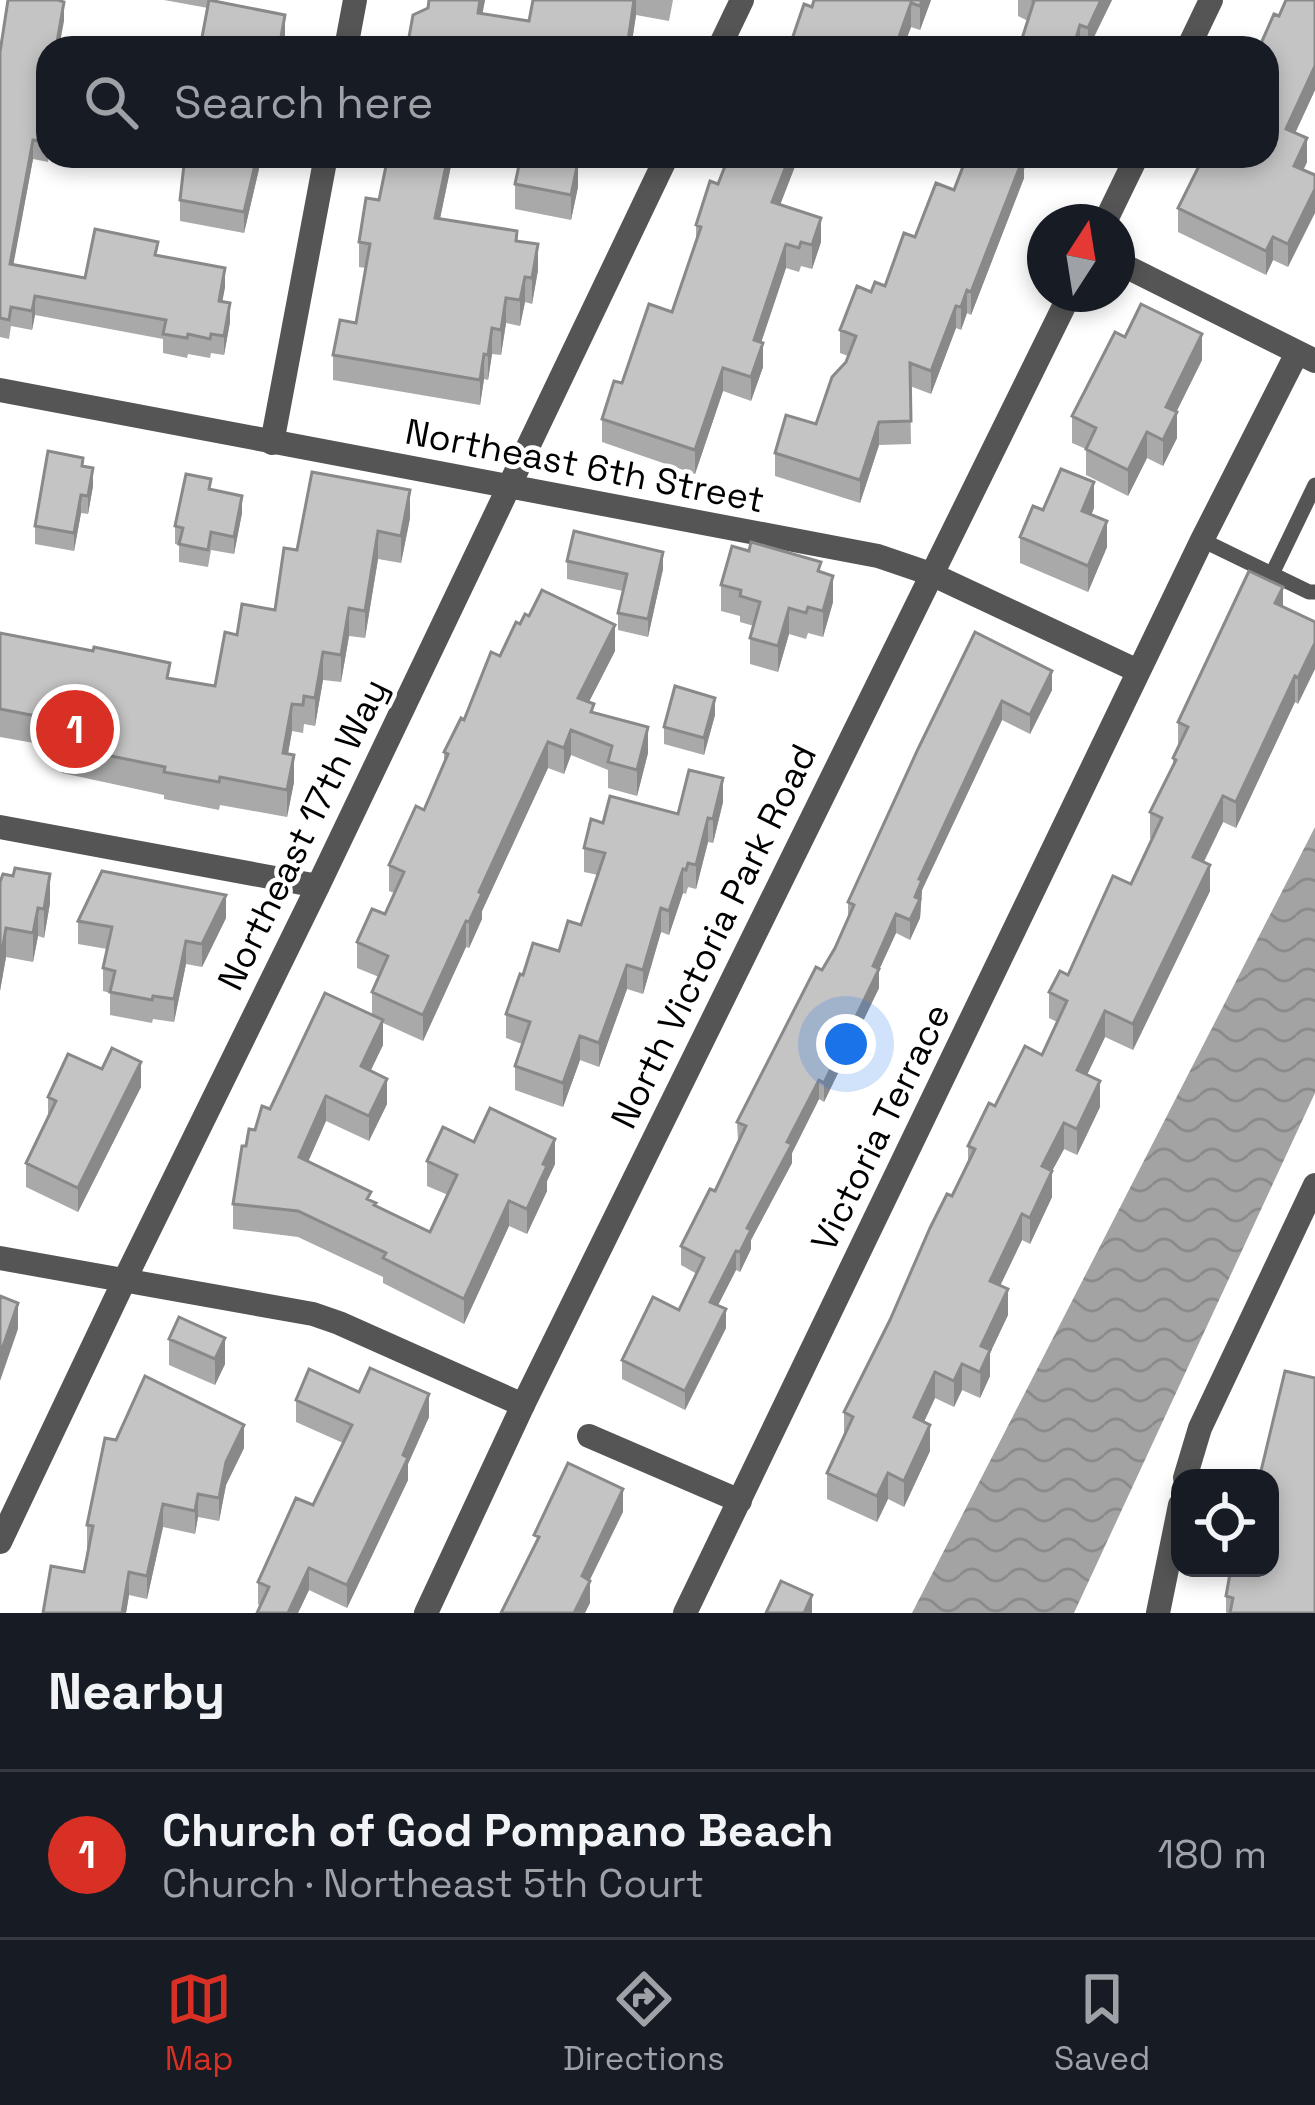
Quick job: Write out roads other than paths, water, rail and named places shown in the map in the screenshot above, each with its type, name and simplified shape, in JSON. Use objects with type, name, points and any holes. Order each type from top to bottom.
[{"type":"street","points":[[348,36],[356,0]]},
{"type":"street","points":[[725,36],[742,0]]},
{"type":"street","points":[[1194,36],[1211,0]]},
{"type":"street","points":[[272,443],[324,168]]},
{"type":"street","name":"Northeast 17th Way","points":[[0,1542],[661,168]]},
{"type":"street","points":[[1114,204],[1131,168]]},
{"type":"street","points":[[1135,271],[1306,357]]},
{"type":"street","name":"North Victoria Park Road","points":[[426,1613],[523,1405],[1061,312]]},
{"type":"street","name":"Victoria Terrace","points":[[685,1613],[1202,540],[1306,357]]},
{"type":"street","name":"Northeast 6th Street","points":[[0,390],[878,556],[931,574],[1138,671]]},
{"type":"street","points":[[0,827],[318,886]]},
{"type":"street","points":[[1188,1469],[1200,1428],[1315,1185]]},
{"type":"street","points":[[0,1258],[313,1314],[523,1405]]},
{"type":"street","points":[[590,1436],[740,1501]]},
{"type":"street","points":[[1158,1613],[1171,1549]]},
{"type":"lane","points":[[1273,574],[1315,485]]},
{"type":"lane","points":[[1202,540],[1315,592]]},
{"type":"water","points":[[1315,827],[1315,1093],[1074,1613],[912,1613]]},
{"type":"place","name":"Church of God Pompano Beach","points":[[75,729]]}]
